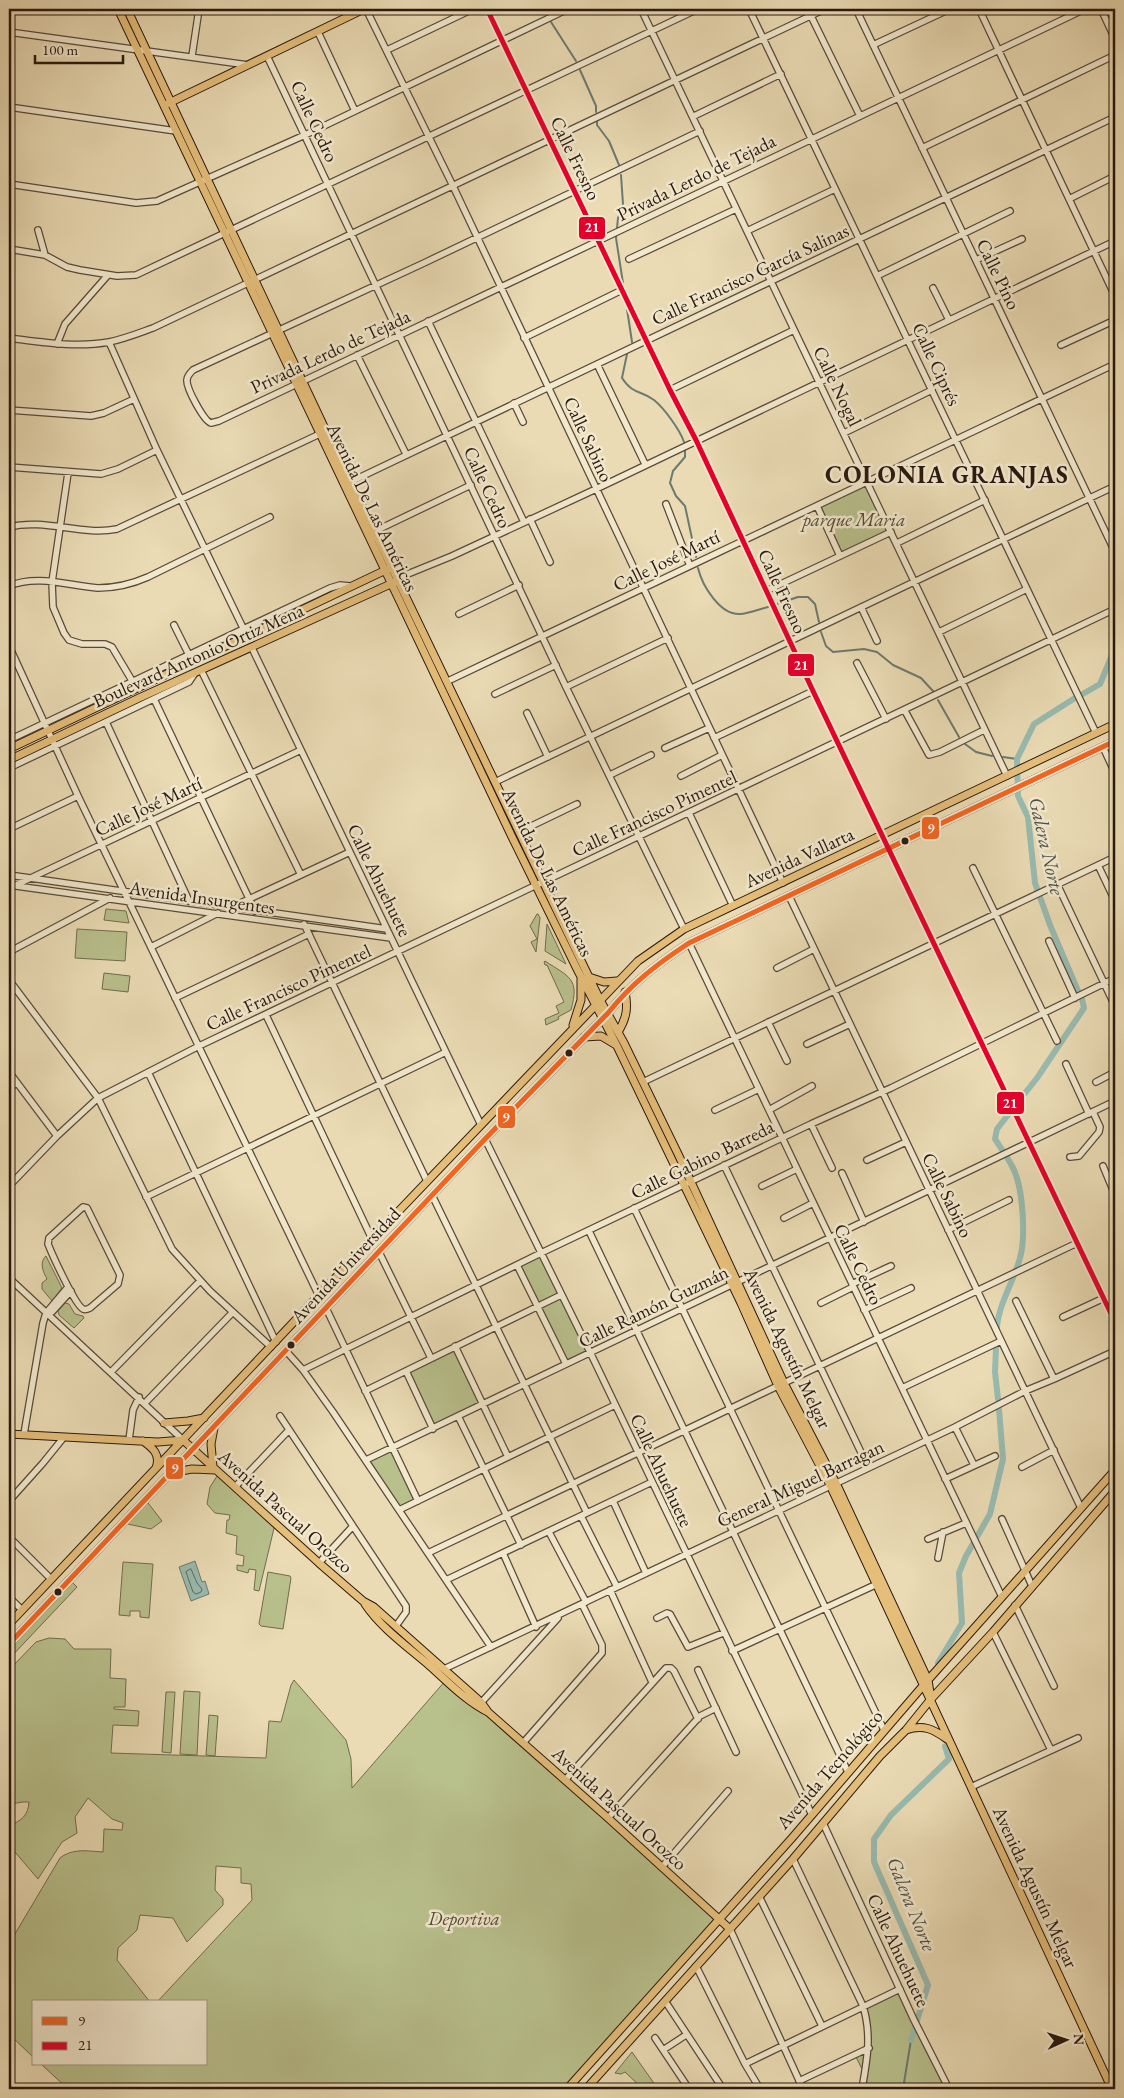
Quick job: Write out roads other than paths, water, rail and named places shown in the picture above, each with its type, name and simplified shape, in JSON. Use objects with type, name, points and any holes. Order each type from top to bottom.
[{"type":"main road","name":"Avenida De Las Américas","points":[[118,9],[176,131],[204,181]]},
{"type":"main road","name":"Avenida De Las Américas","points":[[127,9],[171,102],[227,231],[299,382],[343,485],[372,532]]},
{"type":"main road","points":[[164,106],[365,9]]},
{"type":"main road","name":"Avenida De Las Américas","points":[[322,433],[351,481],[389,568],[393,584],[605,1015]]},
{"type":"main road","name":"Avenida De Las Américas","points":[[389,568],[398,578],[448,681],[519,832],[539,883]]},
{"type":"main road","name":"Boulevard Antonio Ortiz Mena","points":[[9,749],[47,727],[245,632],[389,568]]},
{"type":"main road","name":"Boulevard Antonio Ortiz Mena","points":[[9,760],[54,743],[198,672],[393,584],[398,578]]},
{"type":"main road","points":[[366,579],[373,584],[374,593]]},
{"type":"main road","name":"Avenida Vallarta","points":[[597,1002],[638,961],[684,929],[1115,724]]},
{"type":"main road","name":"Avenida Vallarta","points":[[605,1015],[625,992],[652,968],[689,943],[1115,741]]},
{"type":"main road","points":[[571,1030],[578,1013],[585,977],[604,982],[618,981]]},
{"type":"main road","points":[[618,1032],[626,1019],[628,1006],[625,992]]},
{"type":"main road","name":"Avenida Universidad","points":[[9,1624],[50,1578],[156,1469],[597,1002]]},
{"type":"main road","name":"Avenida Universidad","points":[[9,1644],[485,1139],[605,1015]]},
{"type":"main road","name":"Avenida Agustín Melgar","points":[[605,1015],[618,1032],[687,1183]]},
{"type":"main road","name":"Avenida Agustín Melgar","points":[[605,1015],[617,1046],[687,1183],[781,1385],[833,1484],[922,1667],[931,1699],[948,1740],[1113,2086]]},
{"type":"main road","points":[[584,1037],[601,1036],[617,1046]]},
{"type":"main road","points":[[162,1421],[188,1422],[204,1418]]},
{"type":"main road","points":[[170,1473],[192,1469],[215,1469],[211,1444],[214,1427]]},
{"type":"main road","points":[[9,1434],[142,1441],[183,1440]]},
{"type":"main road","name":"Avenida Pascual Orozco","points":[[183,1440],[319,1563],[363,1601],[396,1626],[444,1669],[479,1705]]},
{"type":"main road","points":[[142,1441],[153,1448],[157,1454],[158,1462],[156,1469]]},
{"type":"main road","name":"Avenida Tecnológico","points":[[567,2089],[812,1815],[938,1668],[1115,1470]]},
{"type":"main road","name":"Avenida Agustín Melgar","points":[[833,1484],[875,1585],[926,1682]]},
{"type":"main road","name":"Avenida Tecnológico","points":[[586,2089],[793,1859],[880,1756],[906,1730],[931,1699],[993,1632],[1115,1491]]},
{"type":"main road","name":"Avenida Pascual Orozco","points":[[363,1601],[370,1612],[396,1636],[488,1712],[730,1929]]},
{"type":"main road","points":[[922,1667],[938,1668]]},
{"type":"main road","points":[[906,1730],[914,1727],[928,1728],[948,1740]]},
{"type":"main road","points":[[1103,2089],[1113,2086]]},
{"type":"street","points":[[192,56],[199,9]]},
{"type":"street","name":"Calle Sabino","points":[[365,9],[453,186],[783,883]]},
{"type":"street","points":[[387,50],[473,9]]},
{"type":"street","name":"Calle Fresno","points":[[487,9],[670,390],[696,440],[813,692],[1115,1322]]},
{"type":"street","points":[[9,184],[145,203],[164,199],[305,135],[501,39],[568,9]]},
{"type":"street","name":"Calle Nogal","points":[[641,9],[694,116],[722,180],[915,581],[984,730],[1009,775]]},
{"type":"street","points":[[9,249],[45,255],[72,268],[108,275],[136,275],[698,9]]},
{"type":"street","name":"Calle Ciprés","points":[[749,9],[813,139],[1096,733]]},
{"type":"street","points":[[9,338],[56,344],[109,342],[153,328],[825,9]]},
{"type":"street","name":"Calle Pino","points":[[856,9],[1115,552]]},
{"type":"street","points":[[873,45],[950,9]]},
{"type":"street","points":[[979,9],[1115,294]]},
{"type":"street","name":"Privada Lerdo de Tejada","points":[[700,131],[376,286],[193,370],[188,375],[187,384],[204,419],[211,423],[219,421],[722,180],[813,139],[1085,9]]},
{"type":"street","points":[[1101,9],[1115,39]]},
{"type":"street","points":[[811,16],[860,116]]},
{"type":"street","points":[[9,32],[137,48],[248,65]]},
{"type":"street","points":[[318,32],[355,111]]},
{"type":"street","points":[[922,148],[1115,55]]},
{"type":"street","name":"Calle Cedro","points":[[268,56],[566,687],[684,929]]},
{"type":"street","points":[[694,116],[781,74]]},
{"type":"street","points":[[9,107],[176,131]]},
{"type":"street","name":"Calle Francisco García Salinas","points":[[343,485],[1115,117]]},
{"type":"street","points":[[1069,199],[1115,176]]},
{"type":"street","points":[[747,231],[836,189]]},
{"type":"street","points":[[629,259],[736,209]]},
{"type":"street","points":[[877,276],[1010,211]]},
{"type":"street","points":[[38,230],[45,255]]},
{"type":"street","points":[[976,260],[1022,239]]},
{"type":"street","points":[[398,578],[452,556],[596,489],[908,338],[1115,241]]},
{"type":"street","points":[[56,344],[64,324],[108,275]]},
{"type":"street","points":[[933,288],[949,320]]},
{"type":"street","points":[[524,338],[622,290]]},
{"type":"street","points":[[1061,345],[1115,320]]},
{"type":"street","points":[[428,321],[476,421],[550,562]]},
{"type":"street","points":[[670,390],[794,330]]},
{"type":"street","points":[[68,473],[52,582],[52,607],[66,637],[75,642],[105,644],[112,647],[134,685],[188,655],[245,632],[157,450],[109,342]]},
{"type":"street","points":[[357,355],[406,454]]},
{"type":"street","points":[[597,364],[645,464]]},
{"type":"street","name":"Calle José Martí","points":[[448,681],[1115,364]]},
{"type":"street","points":[[844,433],[932,390]]},
{"type":"street","points":[[9,410],[86,417],[104,413],[134,399]]},
{"type":"street","points":[[514,403],[523,422]]},
{"type":"street","points":[[9,527],[29,524],[100,532],[117,529],[322,433]]},
{"type":"street","points":[[9,467],[95,475],[109,472],[157,450]]},
{"type":"street","points":[[372,532],[471,485]]},
{"type":"street","points":[[495,782],[1115,486]]},
{"type":"street","points":[[896,543],[985,500]]},
{"type":"street","points":[[666,504],[690,566]]},
{"type":"street","points":[[817,506],[840,556]]},
{"type":"street","points":[[9,586],[31,581],[100,588],[130,584],[205,550],[270,517]]},
{"type":"street","points":[[766,591],[891,532]]},
{"type":"street","points":[[459,614],[519,585]]},
{"type":"street","points":[[939,632],[1027,589]]},
{"type":"street","points":[[861,607],[877,641]]},
{"type":"street","name":"Calle Francisco Pimentel","points":[[9,1186],[57,1136],[98,1098],[199,1046],[539,883],[906,711],[962,682],[1115,609]]},
{"type":"street","points":[[174,626],[188,655]]},
{"type":"street","points":[[566,687],[668,638]]},
{"type":"street","points":[[9,646],[78,796],[319,1296]]},
{"type":"street","name":"Calle Ahuehuete","points":[[252,648],[481,1125]]},
{"type":"street","points":[[857,663],[886,720]]},
{"type":"street","points":[[495,694],[556,665]]},
{"type":"street","points":[[9,768],[54,743],[106,722],[189,682],[198,672],[251,773],[301,875]]},
{"type":"street","points":[[714,738],[813,692]]},
{"type":"street","points":[[154,699],[256,911]]},
{"type":"street","points":[[906,711],[925,750],[932,755],[984,730]]},
{"type":"street","points":[[527,713],[548,757]]},
{"type":"street","points":[[106,722],[189,901]]},
{"type":"street","points":[[9,740],[47,727]]},
{"type":"street","points":[[664,748],[709,728]]},
{"type":"street","points":[[1103,747],[1115,773]]},
{"type":"street","name":"Calle José Martí","points":[[11,887],[301,750]]},
{"type":"street","points":[[610,775],[651,755]]},
{"type":"street","points":[[681,776],[722,755]]},
{"type":"street","points":[[9,829],[78,796]]},
{"type":"street","points":[[519,832],[577,804]]},
{"type":"street","points":[[688,814],[733,906]]},
{"type":"street","points":[[231,908],[350,852]]},
{"type":"street","points":[[642,1082],[1115,857]]},
{"type":"street","points":[[1098,865],[1115,901]]},
{"type":"street","points":[[973,868],[1056,1041]]},
{"type":"street","name":"Avenida Insurgentes","points":[[9,876],[387,929]]},
{"type":"street","points":[[1054,886],[1115,1006]]},
{"type":"street","name":"Avenida Insurgentes","points":[[11,887],[218,913],[391,938]]},
{"type":"street","points":[[9,952],[110,899],[112,891]]},
{"type":"street","name":"Calle Sabino","points":[[789,896],[1081,1508]]},
{"type":"street","points":[[152,947],[218,913]]},
{"type":"street","points":[[301,918],[427,1181]]},
{"type":"street","points":[[176,998],[309,934]]},
{"type":"street","points":[[1049,941],[1075,998]]},
{"type":"street","name":"Calle Cedro","points":[[689,943],[1002,1597]]},
{"type":"street","points":[[777,968],[814,949]]},
{"type":"street","name":"Calle Gabino Barreda","points":[[303,1370],[634,1208],[1115,978]]},
{"type":"street","points":[[9,980],[98,1098],[172,1249],[233,1312],[274,1344]]},
{"type":"street","points":[[266,1015],[372,1239]]},
{"type":"street","points":[[768,1022],[787,1061]]},
{"type":"street","points":[[806,1044],[850,1024]]},
{"type":"street","points":[[146,1197],[446,1052]]},
{"type":"street","points":[[1066,1064],[1100,1127],[1100,1132],[1079,1156],[1070,1157]]},
{"type":"street","points":[[9,1072],[57,1136]]},
{"type":"street","points":[[148,1072],[274,1344]]},
{"type":"street","points":[[1096,1082],[1115,1072]]},
{"type":"street","points":[[9,1090],[16,1082]]},
{"type":"street","points":[[769,1110],[812,1086]]},
{"type":"street","points":[[715,1110],[759,1089]]},
{"type":"street","name":"Calle Ramón Guzmán","points":[[366,1460],[1115,1101]]},
{"type":"street","points":[[812,1124],[832,1168]]},
{"type":"street","name":"Calle Ahuehuete","points":[[485,1139],[590,1352],[723,1633],[812,1815]]},
{"type":"street","points":[[867,1160],[906,1142]]},
{"type":"street","points":[[724,1165],[868,1467]]},
{"type":"street","points":[[1103,1166],[1115,1195]]},
{"type":"street","points":[[762,1186],[797,1169]]},
{"type":"street","points":[[842,1173],[864,1222]]},
{"type":"street","points":[[432,1195],[550,1437],[617,1587]]},
{"type":"street","points":[[948,1230],[1009,1200]]},
{"type":"street","points":[[784,1218],[813,1203]]},
{"type":"street","points":[[85,1207],[110,1253],[120,1278],[118,1284],[88,1309],[82,1309],[70,1289],[48,1242],[49,1238],[80,1208],[85,1207]]},
{"type":"street","points":[[634,1208],[884,1730]]},
{"type":"street","points":[[589,1230],[848,1772]]},
{"type":"street","points":[[428,1553],[1077,1243]]},
{"type":"street","points":[[379,1252],[431,1358]]},
{"type":"street","points":[[517,1265],[566,1364]]},
{"type":"street","points":[[821,1303],[891,1266]]},
{"type":"street","points":[[9,1278],[183,1440]]},
{"type":"street","points":[[111,1372],[200,1280]]},
{"type":"street","points":[[864,1310],[911,1288]]},
{"type":"street","points":[[24,1434],[42,1323],[70,1289]]},
{"type":"street","points":[[365,1391],[561,1295]]},
{"type":"street","points":[[1063,1317],[1104,1298]]},
{"type":"street","points":[[1016,1301],[1054,1380]]},
{"type":"street","points":[[326,1308],[418,1501]]},
{"type":"street","points":[[145,1403],[233,1312]]},
{"type":"street","points":[[902,1388],[1001,1341]]},
{"type":"street","points":[[455,1346],[508,1457]]},
{"type":"street","name":"General Miguel Barragan","points":[[444,1669],[1025,1391],[1054,1380],[1115,1350]]},
{"type":"street","points":[[286,1351],[303,1370],[366,1460],[491,1647]]},
{"type":"street","points":[[406,1371],[433,1429]]},
{"type":"street","points":[[129,1440],[133,1410],[139,1397]]},
{"type":"street","points":[[399,1510],[615,1406]]},
{"type":"street","points":[[280,1416],[406,1606],[406,1612],[396,1626]]},
{"type":"street","points":[[458,1416],[521,1545]]},
{"type":"street","points":[[955,1426],[974,1465]]},
{"type":"street","points":[[234,1486],[288,1430]]},
{"type":"street","points":[[9,1501],[64,1436]]},
{"type":"street","points":[[1022,1467],[1054,1450]]},
{"type":"street","points":[[945,1479],[994,1456]]},
{"type":"street","points":[[446,1580],[652,1482]]},
{"type":"street","points":[[613,1501],[646,1573]]},
{"type":"street","points":[[1002,1519],[1032,1586]]},
{"type":"street","points":[[928,1538],[966,1523]]},
{"type":"street","points":[[319,1563],[353,1526]]},
{"type":"street","points":[[523,1743],[602,1653],[602,1645],[584,1603],[549,1532]]},
{"type":"street","points":[[938,1558],[943,1532]]},
{"type":"street","points":[[9,1537],[50,1578]]},
{"type":"street","points":[[503,1553],[536,1626]]},
{"type":"street","points":[[732,1651],[875,1585]]},
{"type":"street","points":[[610,1590],[652,1682]]},
{"type":"street","points":[[9,1597],[22,1610]]},
{"type":"street","points":[[1015,1605],[1054,1686]]},
{"type":"street","points":[[657,1618],[667,1613],[670,1614],[688,1647],[723,1633]]},
{"type":"street","points":[[479,1705],[562,1614]]},
{"type":"street","points":[[993,1632],[1051,1750]]},
{"type":"street","points":[[565,1780],[664,1669],[670,1667],[674,1671],[698,1719]]},
{"type":"street","points":[[698,1670],[736,1752]]},
{"type":"street","points":[[608,1818],[698,1719],[716,1708]]},
{"type":"street","points":[[971,1787],[1078,1738]]},
{"type":"street","points":[[662,1867],[728,1791]]},
{"type":"street","name":"Calle Ahuehuete","points":[[823,1823],[914,2020],[949,2089]]},
{"type":"street","points":[[793,1859],[863,2006],[867,2020],[869,2048],[862,2089]]},
{"type":"street","points":[[759,1896],[822,2026]]},
{"type":"street","points":[[730,1929],[803,2089]]},
{"type":"street","points":[[696,1966],[745,2064],[760,2089]]},
{"type":"street","points":[[745,2064],[900,1989]]},
{"type":"street","points":[[665,2001],[723,2089]]},
{"type":"street","points":[[663,2050],[686,2035]]},
{"type":"street","points":[[655,2038],[689,2089]]},
{"type":"street","points":[[799,2081],[869,2048]]},
{"type":"water","points":[[195,1561],[202,1582],[205,1581],[209,1594],[191,1601],[179,1567]]},
{"type":"waterway","points":[[544,9],[546,13]]},
{"type":"waterway","points":[[551,22],[576,61]]},
{"type":"waterway","points":[[580,70],[596,106],[596,112]]},
{"type":"waterway","points":[[597,122],[597,125],[609,141],[619,165]]},
{"type":"waterway","points":[[621,175],[623,204],[618,218],[616,238],[623,283]]},
{"type":"waterway","points":[[627,309],[632,342]]},
{"type":"waterway","points":[[627,354],[622,378],[634,390],[649,397],[658,404],[667,414],[684,442]]},
{"type":"waterway","points":[[685,449],[685,457],[673,471],[670,483],[676,496],[685,506],[696,557]]},
{"type":"waterway","points":[[698,568],[708,591],[719,605],[726,610],[741,614],[768,607]]},
{"type":"waterway","points":[[777,604],[798,597],[808,597],[815,604],[819,622]]},
{"type":"waterway","points":[[821,632],[826,646],[833,652],[864,649],[877,652],[893,665],[921,678],[933,691]]},
{"type":"waterway","name":"Galera Norte","points":[[1081,695],[1100,684],[1115,648]]},
{"type":"waterway","name":"Galera Norte","points":[[1075,698],[1034,724],[1017,759],[1018,796],[1028,817],[1035,883],[1050,925],[1078,991]]},
{"type":"waterway","points":[[938,700],[959,737]]},
{"type":"waterway","points":[[965,744],[976,752],[992,756]]},
{"type":"waterway","points":[[1003,757],[1017,759]]},
{"type":"waterway","name":"Galera Norte","points":[[1015,1106],[1037,1078],[1084,1008],[1082,999]]},
{"type":"waterway","name":"Galera Norte","points":[[997,1327],[998,1318],[1020,1258],[1023,1238],[1021,1199],[1016,1176],[995,1139],[997,1129],[1011,1111]]},
{"type":"waterway","name":"Galera Norte","points":[[996,1348],[995,1372],[998,1399]]},
{"type":"waterway","name":"Galera Norte","points":[[938,1663],[962,1623],[959,1573],[966,1556],[990,1514],[1003,1459],[999,1409]]},
{"type":"waterway","name":"Galera Norte","points":[[911,2040],[928,1985],[874,1862],[874,1839],[891,1815],[949,1759],[945,1746]]},
{"type":"waterway","points":[[903,2089],[911,2040]]},
{"type":"district","name":"COLONIA GRANJAS","points":[[947,475]]},
{"type":"park label","name":"parque Maria","points":[[854,519]]},
{"type":"park label","name":"Deportiva","points":[[464,1918]]}]
